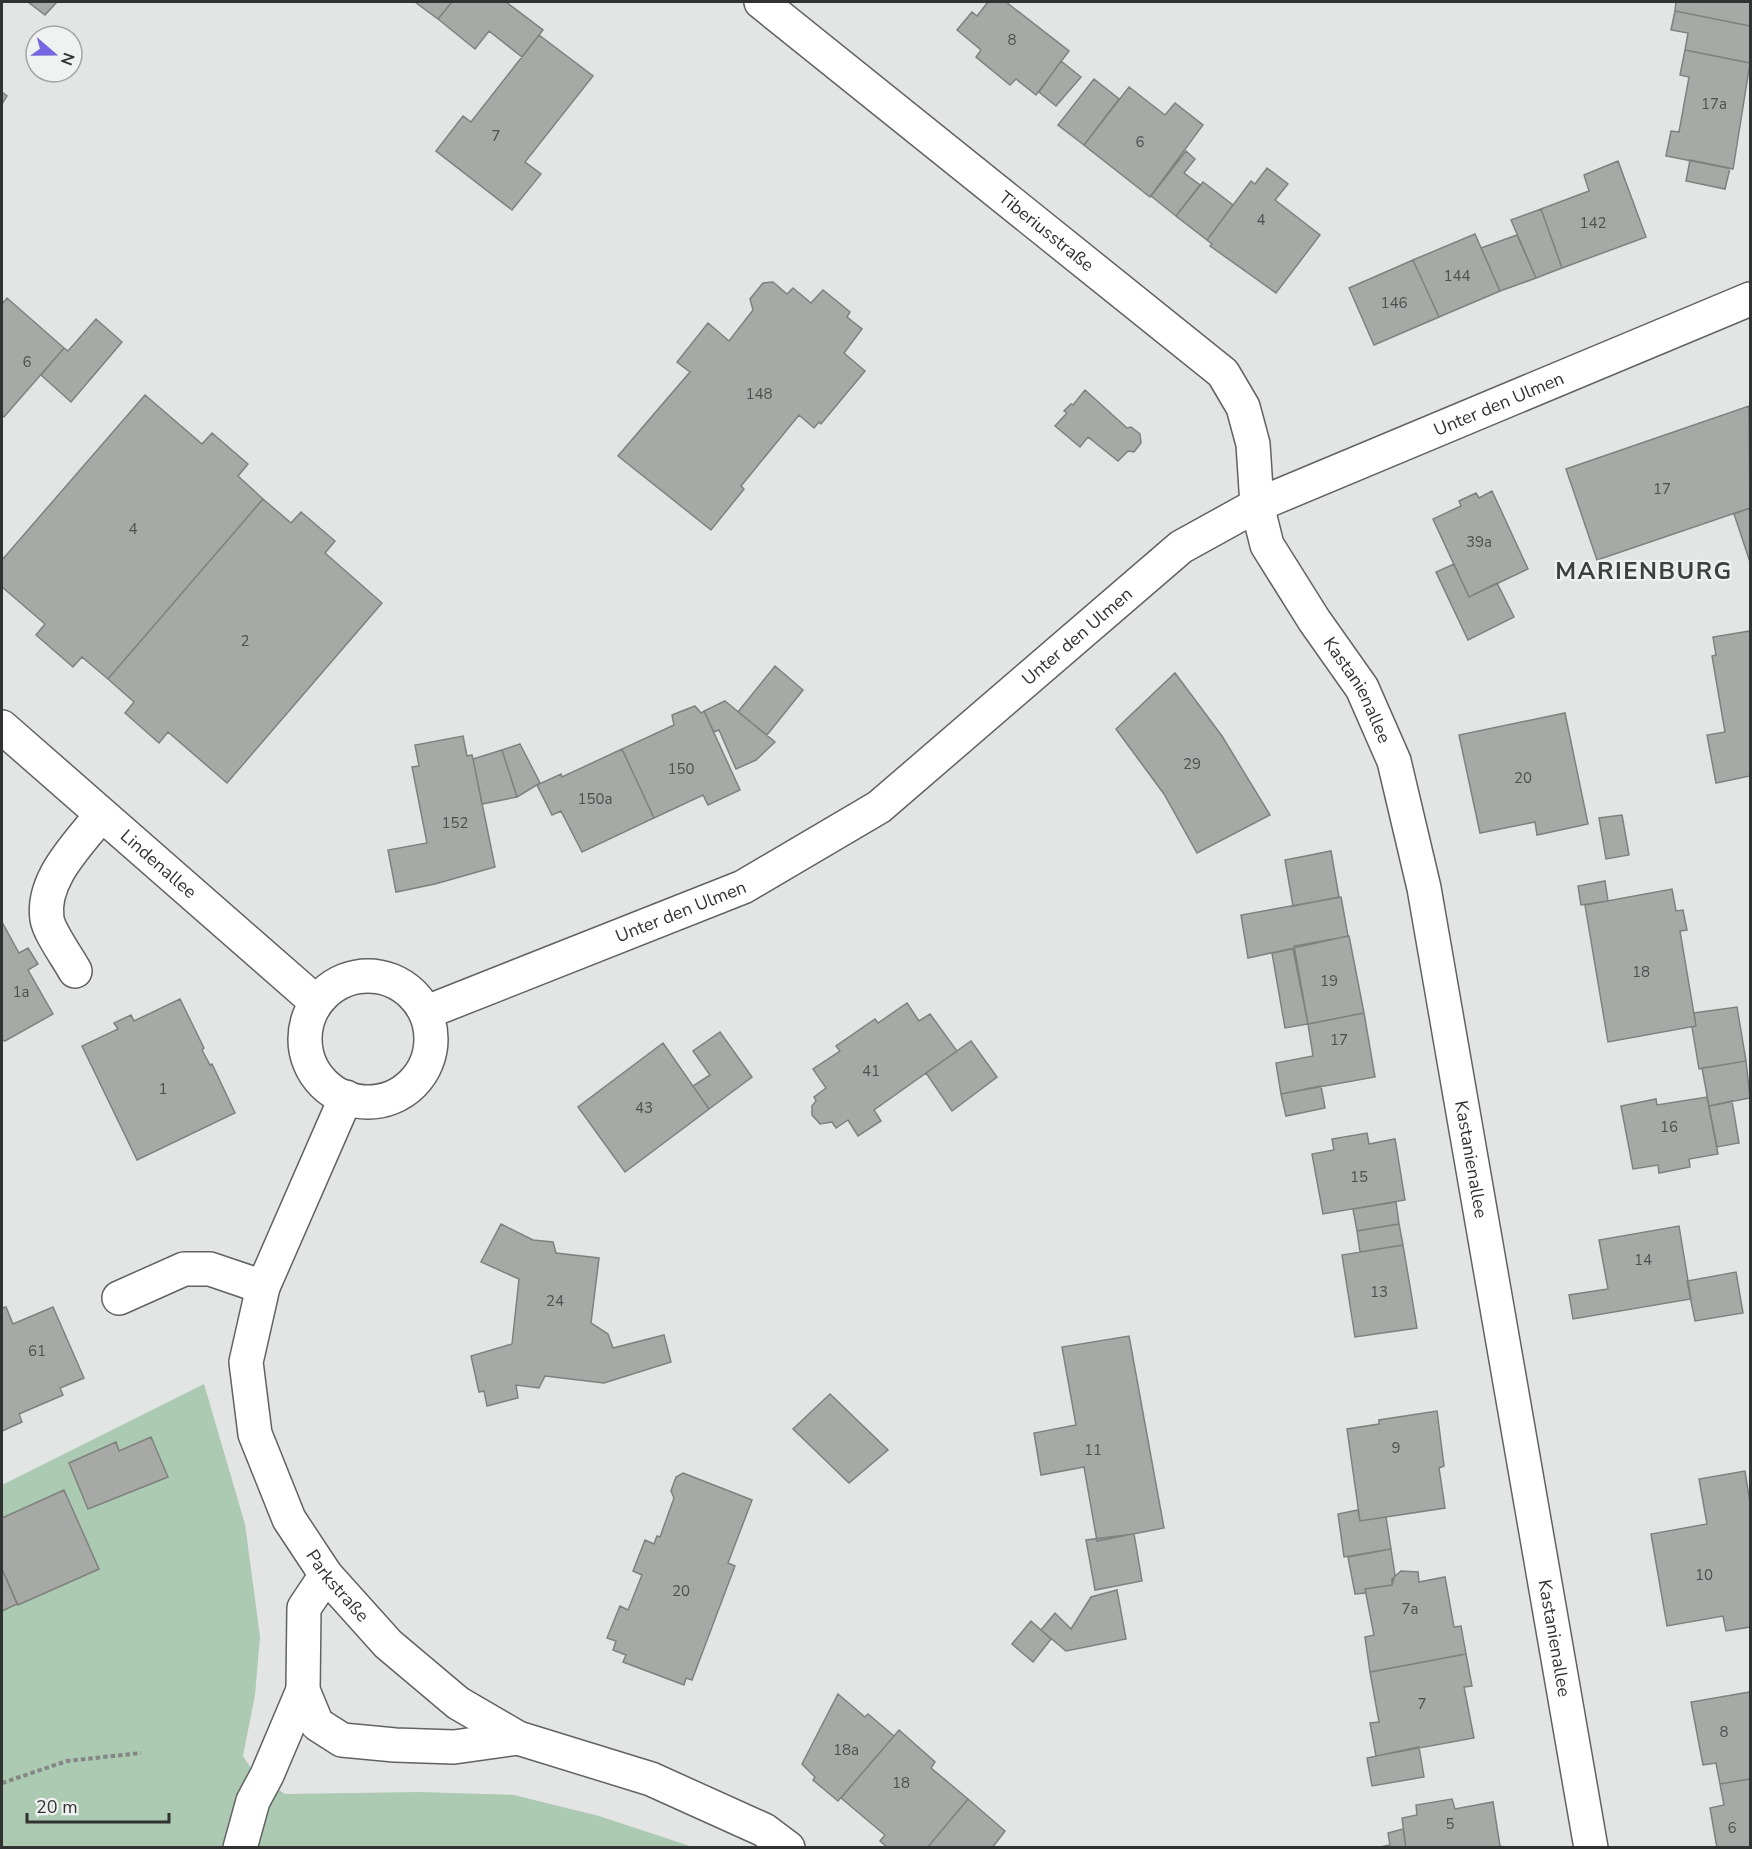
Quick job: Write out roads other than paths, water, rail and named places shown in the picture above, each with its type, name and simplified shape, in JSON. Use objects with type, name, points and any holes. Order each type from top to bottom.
[{"type":"street","name":"Tiberiusstraße","points":[[761,2],[1223,373],[1243,406],[1250,435],[1257,505]]},
{"type":"street","name":"Unter den Ulmen","points":[[427,1012],[743,887],[879,807],[1181,548],[1257,505],[1750,299]]},
{"type":"street","name":"Kastanienallee","points":[[1257,505],[1267,545],[1314,620],[1362,688],[1394,761],[1424,888],[1591,1848]]},
{"type":"street","name":"Lindenallee","points":[[2,727],[315,1000]]},
{"type":"street","points":[[75,971],[47,920],[47,899],[56,875],[101,815]]},
{"type":"street","points":[[375,974],[406,986],[427,1012],[432,1045],[420,1076],[395,1098],[362,1103],[330,1091],[309,1065],[304,1032],[315,1000],[342,980],[375,974]]},
{"type":"street","name":"Parkstraße","points":[[346,1097],[262,1287],[246,1362],[255,1434],[289,1519],[326,1575],[397,1651],[458,1703],[518,1737],[651,1779],[764,1830],[788,1848]]},
{"type":"street","points":[[119,1298],[184,1269],[210,1269],[262,1287]]},
{"type":"street","points":[[240,1848],[253,1801],[267,1775],[303,1690],[304,1608],[326,1575]]},
{"type":"street","points":[[303,1690],[317,1724],[342,1740],[454,1748],[518,1737]]},
{"type":"district","name":"MARIENBURG","points":[[1644,571]]}]
